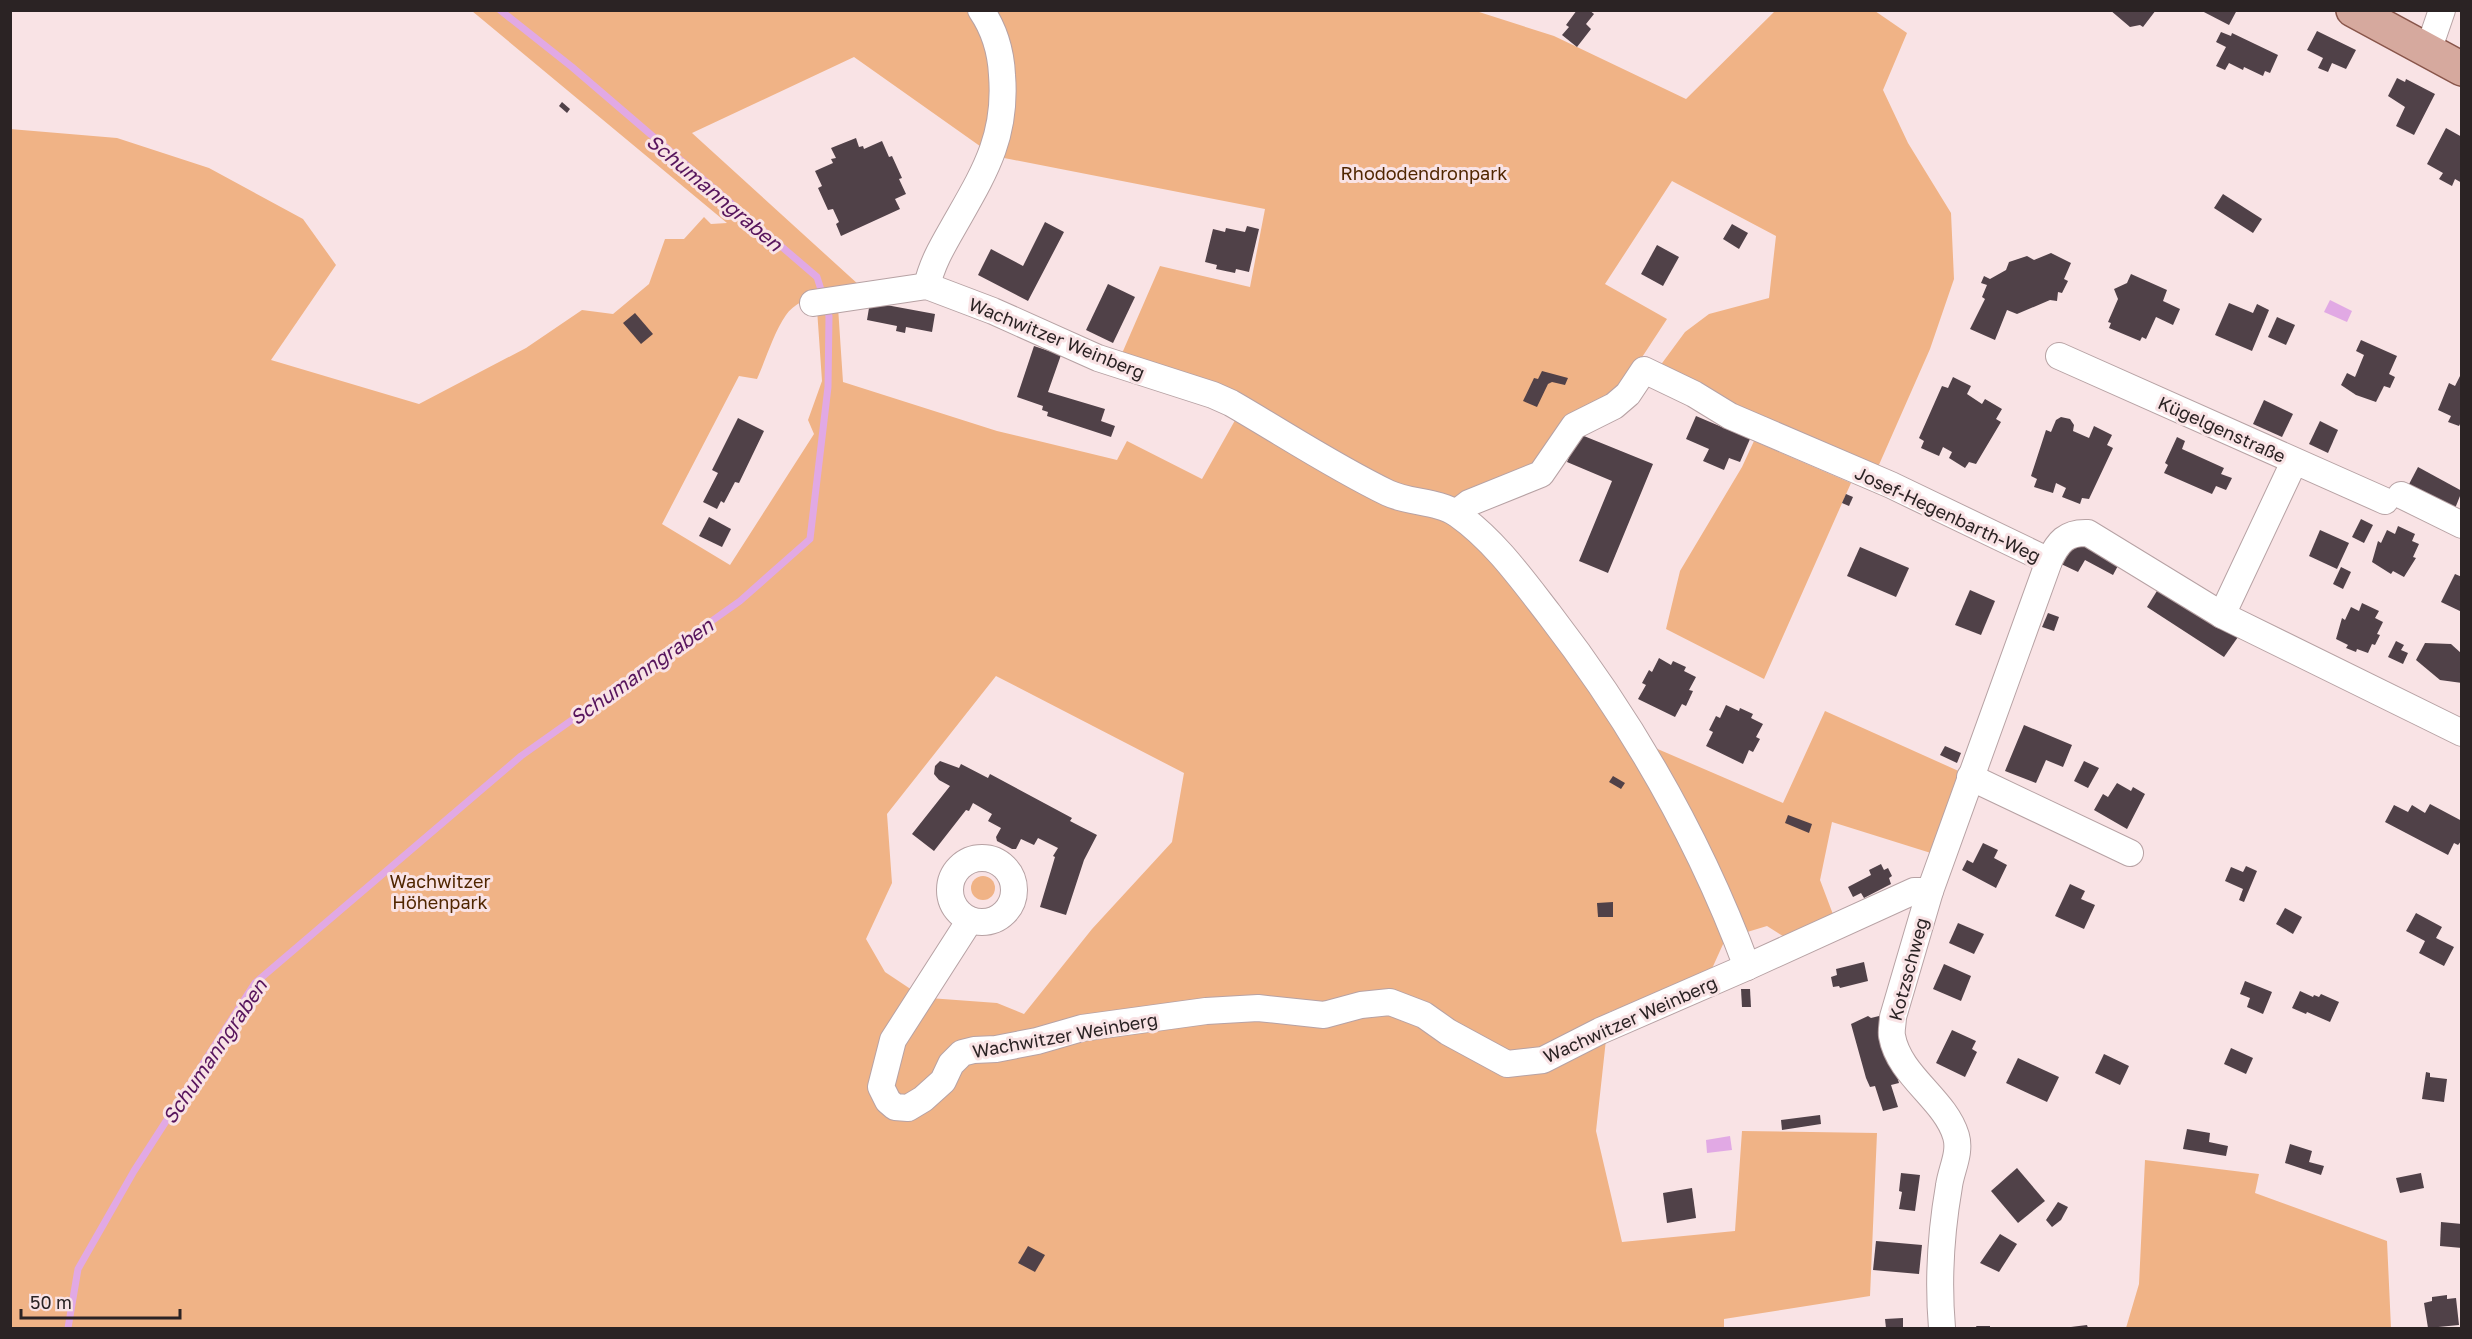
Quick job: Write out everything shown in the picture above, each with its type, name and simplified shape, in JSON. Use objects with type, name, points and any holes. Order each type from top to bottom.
[{"type":"main road","points":[[2353,10],[2462,69]]},
{"type":"street","points":[[825,301],[858,294],[927,286],[931,265],[989,163],[1002,117],[1004,94],[1001,58],[994,35],[981,10]]},
{"type":"street","points":[[2428,51],[2442,10]]},
{"type":"street","name":"Wachwitzer Weinberg","points":[[927,286],[993,311],[1098,358],[1231,403],[1373,486],[1402,499],[1456,513],[1492,543],[1523,580],[1583,658],[1653,766],[1710,872],[1747,967],[1600,1030],[1543,1060],[1507,1064],[1448,1032],[1424,1015],[1390,1002],[1361,1005],[1324,1015],[1258,1008],[1206,1011],[1082,1028],[1037,1041],[962,1053],[951,1064],[943,1081],[923,1099],[908,1108],[896,1107],[888,1101],[881,1087],[893,1040],[970,920]]},
{"type":"street","name":"Kügelgenstraße","points":[[2059,356],[2294,462],[2462,525]]},
{"type":"street","name":"Josef-Hegenbarth-Weg","points":[[1456,513],[1469,503],[1541,474],[1574,426],[1614,406],[1628,394],[1644,370],[1694,394],[1730,416],[1891,485],[2049,561],[2058,542],[2066,536],[2077,532],[2088,533],[2222,615],[2462,733]]},
{"type":"street","points":[[2222,615],[2294,462]]},
{"type":"street","name":"Kotzschweg","points":[[1942,1329],[1939,1291],[1949,1185],[1958,1151],[1966,1135],[1950,1122],[1900,1055],[1892,1036],[1893,1017],[1930,891],[2049,561]]},
{"type":"street","points":[[1970,777],[2130,853]]},
{"type":"street","points":[[1747,967],[1914,891],[1930,891]]},
{"type":"green space","name":"Wachwitzer Höhenpark","points":[[472,11],[1476,11],[1554,36],[1686,99],[1775,11],[1875,11],[1907,33],[1883,90],[1908,143],[1951,213],[1954,279],[1930,349],[1878,467],[1657,370],[1685,332],[1709,314],[1769,298],[1776,236],[1672,181],[1605,284],[1667,319],[1633,371],[1538,470],[1452,501],[1413,494],[1120,358],[1160,266],[1250,287],[1265,209],[994,156],[854,57],[692,133],[859,285],[810,298],[801,302],[786,315],[774,337],[757,379],[739,376],[662,524],[730,565],[814,434],[808,420],[822,381],[817,309],[838,307],[843,382],[997,431],[1117,460],[1127,441],[1202,479],[1238,415],[1449,518],[1491,558],[1571,659],[1673,815],[1724,942],[1710,973],[1609,1012],[1596,1131],[1622,1242],[1735,1231],[1742,1131],[1877,1133],[1870,1296],[1724,1319],[1724,1328],[11,1328],[10,129],[117,138],[209,168],[303,219],[336,265],[271,360],[419,404],[526,348],[582,310],[613,314],[649,284],[665,239],[684,239],[704,217],[711,224],[727,223]],"holes":[[[996,676],[1184,773],[1172,842],[1092,929],[1024,1014],[997,1003],[929,998],[915,992],[885,972],[866,939],[892,883],[887,814]]]},
{"type":"green space","points":[[1754,441],[1851,483],[1764,679],[1666,629],[1680,571],[1742,467]]},
{"type":"green space","points":[[1825,711],[1963,773],[1934,854],[1832,822],[1820,880],[1834,917],[1786,938],[1767,926],[1744,933],[1646,744],[1783,803]]},
{"type":"green space","points":[[983,876],[992,879],[995,888],[992,897],[983,900],[974,897],[971,888],[974,879]]},
{"type":"green space","points":[[2145,1160],[2259,1174],[2255,1193],[2387,1241],[2391,1328],[2126,1328],[2139,1284]]},
{"type":"shaded area","points":[[2330,300],[2352,311],[2347,322],[2324,312]]},
{"type":"shaded area","points":[[1730,1136],[1732,1150],[1707,1153],[1706,1140]]},
{"type":"building","points":[[1577,10],[1589,10],[1594,14],[1586,24],[1591,29],[1577,47],[1562,35],[1569,27],[1566,25]]},
{"type":"building","points":[[2110,10],[2156,10],[2143,27],[2140,25],[2130,27]]},
{"type":"building","points":[[2200,10],[2237,10],[2229,25]]},
{"type":"building","points":[[2317,31],[2356,50],[2346,69],[2332,63],[2328,72],[2318,68],[2323,58],[2307,50]]},
{"type":"building","points":[[2221,32],[2231,36],[2232,33],[2278,55],[2270,73],[2265,71],[2263,76],[2229,63],[2225,70],[2216,66],[2226,47],[2216,42]]},
{"type":"building","points":[[2397,78],[2405,82],[2406,79],[2435,94],[2414,135],[2396,126],[2405,107],[2388,96]]},
{"type":"building","points":[[562,102],[570,109],[567,113],[559,106]]},
{"type":"building","points":[[2446,128],[2462,137],[2462,183],[2455,179],[2452,186],[2439,179],[2443,173],[2427,164]]},
{"type":"building","points":[[856,138],[859,147],[863,146],[864,149],[882,141],[902,178],[899,179],[906,194],[895,199],[900,209],[841,236],[836,224],[839,222],[833,209],[828,210],[818,188],[822,186],[815,171],[833,163],[831,159],[836,158],[831,148]]},
{"type":"building","points":[[2223,194],[2262,219],[2253,233],[2214,208]]},
{"type":"building","points":[[1045,222],[1064,232],[1028,301],[978,275],[991,249],[1023,266]]},
{"type":"building","points":[[1732,224],[1748,233],[1739,249],[1723,239]]},
{"type":"building","points":[[1247,226],[1259,229],[1249,272],[1236,269],[1235,273],[1216,269],[1217,265],[1205,262],[1213,229],[1225,232],[1226,228],[1245,232]]},
{"type":"building","points":[[1657,245],[1679,257],[1663,286],[1641,274]]},
{"type":"building","points":[[2051,253],[2071,263],[2064,279],[2068,281],[2062,293],[2058,292],[2057,301],[2050,300],[2017,314],[2007,310],[1995,340],[1970,329],[1985,299],[1982,297],[1987,285],[1981,283],[1984,276],[1990,279],[2006,270],[2009,262],[2027,256],[2034,260]]},
{"type":"building","points":[[2131,274],[2167,290],[2163,301],[2180,309],[2173,325],[2156,317],[2146,339],[2142,337],[2140,341],[2109,328],[2111,323],[2108,322],[2118,299],[2114,289],[2127,283]]},
{"type":"building","points":[[1108,284],[1135,297],[1113,343],[1086,330]]},
{"type":"building","points":[[870,302],[935,314],[932,332],[906,327],[905,333],[896,331],[897,326],[867,320]]},
{"type":"building","points":[[2229,303],[2253,313],[2257,304],[2269,310],[2252,351],[2215,335]]},
{"type":"building","points":[[635,313],[653,334],[641,344],[623,323]]},
{"type":"building","points":[[2277,317],[2295,325],[2286,345],[2268,337]]},
{"type":"building","points":[[2361,340],[2397,356],[2389,374],[2395,377],[2390,388],[2384,386],[2376,402],[2356,395],[2341,385],[2347,373],[2355,377],[2364,355],[2356,351]]},
{"type":"building","points":[[1034,346],[1061,355],[1048,392],[1105,409],[1101,421],[1115,426],[1111,437],[1047,416],[1048,412],[1042,410],[1043,406],[1017,397]]},
{"type":"building","points":[[1542,371],[1568,378],[1565,385],[1552,382],[1548,384],[1537,407],[1523,401],[1534,378],[1538,379]]},
{"type":"building","points":[[2460,376],[2462,420],[2459,426],[2448,422],[2451,416],[2438,410],[2449,383],[2455,386]]},
{"type":"building","points":[[1953,377],[1971,386],[1967,394],[1982,404],[1985,399],[2002,409],[1996,419],[2001,422],[1976,464],[1969,462],[1965,468],[1949,458],[1952,452],[1943,447],[1939,456],[1921,448],[1924,441],[1919,438],[1942,386],[1948,388]]},
{"type":"building","points":[[2264,400],[2293,414],[2282,437],[2253,424]]},
{"type":"building","points":[[1696,416],[1750,439],[1740,462],[1729,458],[1724,470],[1703,461],[1709,449],[1686,439]]},
{"type":"building","points":[[2061,417],[2070,419],[2074,425],[2073,431],[2089,438],[2094,426],[2112,435],[2107,445],[2113,448],[2089,499],[2082,498],[2080,504],[2062,497],[2066,488],[2056,483],[2053,493],[2034,487],[2037,479],[2031,476],[2046,430],[2051,432],[2056,420]]},
{"type":"building","points":[[738,418],[764,431],[739,483],[735,482],[724,503],[721,501],[717,509],[703,502],[718,473],[712,470]]},
{"type":"building","points":[[2320,421],[2338,430],[2328,453],[2309,444]]},
{"type":"building","points":[[1579,434],[1653,464],[1608,573],[1579,561],[1612,481],[1567,462]]},
{"type":"building","points":[[2177,437],[2185,441],[2182,449],[2224,468],[2221,474],[2232,478],[2226,490],[2216,486],[2212,494],[2164,473],[2168,465],[2165,463]]},
{"type":"building","points":[[2418,467],[2462,491],[2454,511],[2407,488]]},
{"type":"building","points":[[1846,494],[1853,497],[1849,506],[1842,503]]},
{"type":"building","points":[[709,517],[731,529],[722,547],[699,536]]},
{"type":"building","points":[[2361,519],[2373,525],[2364,543],[2352,537]]},
{"type":"building","points":[[2398,526],[2415,534],[2412,541],[2419,544],[2413,557],[2416,558],[2404,577],[2393,571],[2391,574],[2372,562],[2378,541],[2381,543],[2387,530],[2395,534]]},
{"type":"building","points":[[2320,530],[2349,543],[2337,569],[2309,556]]},
{"type":"building","points":[[2071,545],[2092,548],[2120,562],[2113,575],[2085,560],[2078,572],[2059,563]]},
{"type":"building","points":[[1860,547],[1909,568],[1896,597],[1847,576]]},
{"type":"building","points":[[2341,567],[2351,572],[2343,589],[2333,584]]},
{"type":"building","points":[[2455,574],[2462,577],[2462,612],[2441,602]]},
{"type":"building","points":[[2160,586],[2238,637],[2224,657],[2147,607]]},
{"type":"building","points":[[1970,590],[1995,601],[1981,635],[1955,625]]},
{"type":"building","points":[[2362,603],[2379,611],[2375,618],[2383,622],[2377,634],[2380,635],[2368,653],[2346,648],[2348,645],[2336,639],[2342,618],[2345,620],[2351,607],[2359,611]]},
{"type":"building","points":[[2048,613],[2059,617],[2054,631],[2042,627]]},
{"type":"building","points":[[2396,641],[2404,645],[2401,650],[2408,653],[2403,664],[2388,657]]},
{"type":"building","points":[[2425,643],[2451,644],[2462,654],[2462,683],[2440,680],[2416,660]]},
{"type":"building","points":[[1659,658],[1671,665],[1673,661],[1686,667],[1684,671],[1696,677],[1689,690],[1693,691],[1686,706],[1682,704],[1675,717],[1638,699],[1646,685],[1642,683],[1649,670],[1652,672]]},
{"type":"building","points":[[1726,705],[1753,714],[1751,718],[1763,724],[1756,737],[1760,739],[1753,752],[1749,750],[1743,764],[1706,746],[1713,732],[1709,730],[1716,716],[1720,718]]},
{"type":"building","points":[[2024,725],[2072,745],[2063,767],[2046,760],[2036,783],[2005,771]]},
{"type":"building","points":[[1945,746],[1961,753],[1957,763],[1940,755]]},
{"type":"building","points":[[940,761],[959,768],[961,764],[988,778],[990,774],[1072,818],[1070,821],[1097,835],[1084,860],[1066,915],[1040,907],[1055,857],[1053,856],[1058,848],[1038,838],[1034,845],[1021,839],[1016,849],[1012,849],[997,841],[996,837],[1001,828],[988,821],[992,814],[973,803],[969,811],[966,810],[934,851],[912,834],[950,786],[934,774],[935,766]]},
{"type":"building","points":[[2084,761],[2099,768],[2088,788],[2074,781]]},
{"type":"building","points":[[1613,776],[1625,783],[1621,789],[1609,782]]},
{"type":"building","points":[[2117,783],[2131,791],[2133,787],[2145,794],[2127,829],[2094,810],[2103,794],[2108,797]]},
{"type":"building","points":[[2430,804],[2462,821],[2462,840],[2458,845],[2454,843],[2448,855],[2385,822],[2394,805],[2408,812],[2412,805],[2425,813]]},
{"type":"building","points":[[1788,815],[1812,824],[1809,833],[1785,823]]},
{"type":"building","points":[[1983,843],[1998,850],[1994,858],[2007,865],[1996,888],[1962,870],[1967,860],[1973,863]]},
{"type":"building","points":[[1881,864],[1884,870],[1888,868],[1892,876],[1889,878],[1891,884],[1864,898],[1861,893],[1853,897],[1848,887],[1871,875],[1869,870]]},
{"type":"building","points":[[2246,866],[2257,871],[2244,902],[2239,900],[2243,889],[2225,881],[2231,867],[2243,872]]},
{"type":"building","points":[[2070,884],[2085,891],[2081,899],[2095,905],[2084,929],[2055,916]]},
{"type":"building","points":[[1613,902],[1613,917],[1598,917],[1597,903]]},
{"type":"building","points":[[2285,908],[2302,917],[2293,934],[2276,924]]},
{"type":"building","points":[[2416,913],[2442,927],[2436,938],[2454,947],[2444,966],[2419,953],[2425,941],[2406,931]]},
{"type":"building","points":[[1958,923],[1984,934],[1974,954],[1949,943]]},
{"type":"building","points":[[1864,962],[1868,981],[1840,988],[1839,986],[1833,987],[1831,977],[1837,975],[1836,969]]},
{"type":"building","points":[[1944,964],[1971,976],[1961,1001],[1933,989]]},
{"type":"building","points":[[2245,981],[2272,992],[2263,1014],[2247,1007],[2250,998],[2240,994]]},
{"type":"building","points":[[1741,989],[1750,989],[1751,1007],[1742,1007]]},
{"type":"building","points":[[2300,991],[2313,997],[2314,995],[2319,997],[2321,994],[2339,1002],[2330,1022],[2292,1008]]},
{"type":"building","points":[[1868,1016],[1871,1018],[1879,1016],[1899,1083],[1891,1085],[1898,1107],[1883,1111],[1875,1086],[1870,1087],[1866,1078],[1851,1024]]},
{"type":"building","points":[[1952,1030],[1976,1041],[1972,1049],[1977,1052],[1965,1077],[1936,1063]]},
{"type":"building","points":[[2231,1048],[2253,1058],[2246,1074],[2224,1064]]},
{"type":"building","points":[[2104,1054],[2129,1066],[2120,1085],[2095,1073]]},
{"type":"building","points":[[2018,1058],[2059,1077],[2047,1102],[2006,1083]]},
{"type":"building","points":[[2426,1072],[2430,1073],[2430,1077],[2447,1079],[2444,1102],[2422,1099]]},
{"type":"building","points":[[1820,1115],[1821,1124],[1782,1130],[1781,1120]]},
{"type":"building","points":[[2187,1129],[2210,1133],[2209,1142],[2228,1146],[2226,1156],[2183,1149]]},
{"type":"building","points":[[2290,1144],[2312,1151],[2309,1162],[2324,1166],[2321,1175],[2285,1163]]},
{"type":"building","points":[[2017,1168],[2045,1201],[2018,1223],[1991,1191]]},
{"type":"building","points":[[1901,1173],[1920,1175],[1915,1211],[1899,1209],[1902,1192],[1899,1191]]},
{"type":"building","points":[[2421,1173],[2424,1188],[2400,1193],[2396,1178]]},
{"type":"building","points":[[1692,1188],[1696,1218],[1667,1223],[1663,1193]]},
{"type":"building","points":[[2058,1202],[2068,1207],[2061,1220],[2052,1227],[2046,1220]]},
{"type":"building","points":[[2441,1222],[2462,1224],[2462,1248],[2440,1246]]},
{"type":"building","points":[[2000,1234],[2017,1244],[1999,1272],[1980,1263]]},
{"type":"building","points":[[1876,1241],[1922,1245],[1919,1274],[1873,1270]]},
{"type":"building","points":[[1028,1246],[1045,1255],[1035,1272],[1018,1263]]},
{"type":"building","points":[[2447,1295],[2447,1299],[2456,1298],[2459,1325],[2428,1328],[2424,1303],[2432,1301],[2432,1297]]},
{"type":"building","points":[[1903,1318],[1903,1328],[1886,1328],[1885,1319]]},
{"type":"building","points":[[2087,1325],[2088,1328],[2071,1328],[2071,1327]]},
{"type":"building","points":[[1976,1326],[1990,1326],[1990,1328],[1977,1328]]},
{"type":"waterway","name":"Schumanngraben","points":[[500,10],[572,67],[817,277],[823,296]]},
{"type":"waterway","name":"Schumanngraben","points":[[68,1328],[78,1269],[134,1171],[255,983],[521,756],[740,601],[810,539],[828,387],[829,316],[826,307]]},
{"type":"park label","name":"Rhododendronpark","points":[[1424,173]]}]
